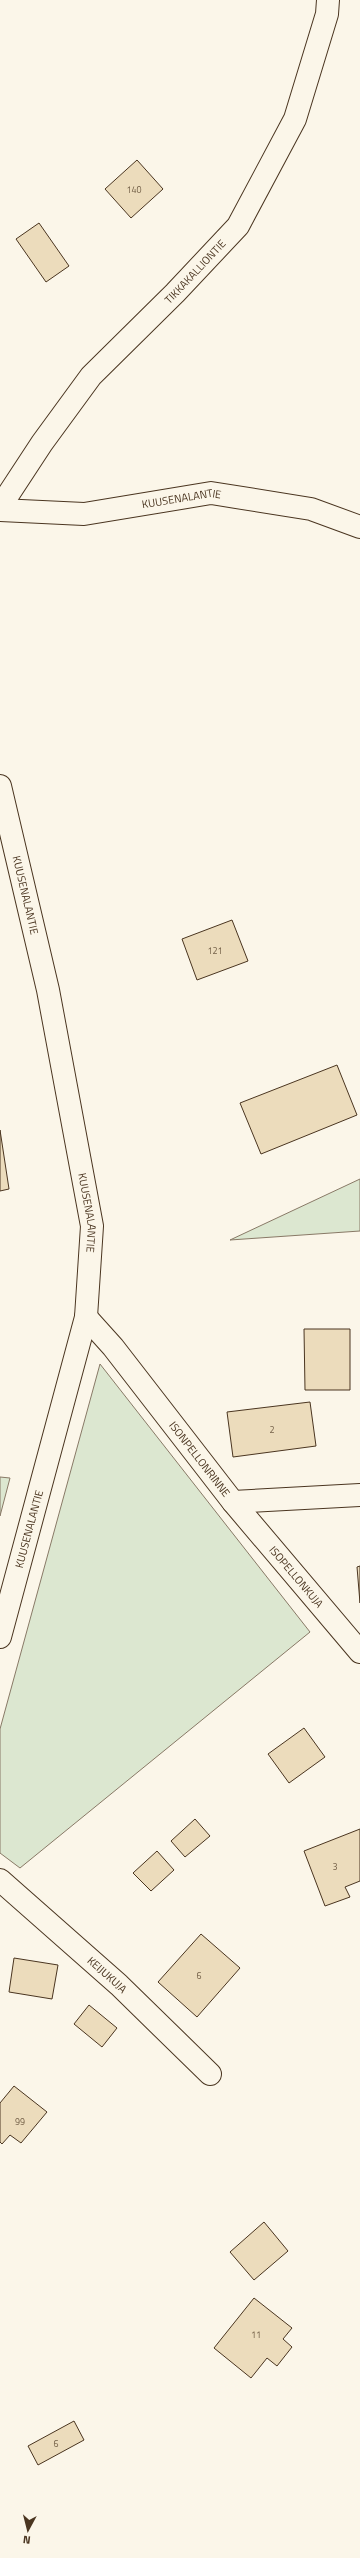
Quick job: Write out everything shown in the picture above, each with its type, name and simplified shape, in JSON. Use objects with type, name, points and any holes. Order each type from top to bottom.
[{"type":"street","name":"TIKKAKALLIONTIE","points":[[0,509],[42,443],[91,376],[175,293],[238,226],[295,119],[327,14],[328,0]]},
{"type":"street","name":"KUUSENALANTIE","points":[[0,509],[84,514],[210,493],[311,509],[360,527]]},
{"type":"street","name":"KUUSENALANTIE","points":[[0,786],[48,990],[92,1226],[86,1317],[0,1637]]},
{"type":"street","name":"ISONPELLONRINNE","points":[[86,1317],[113,1347],[233,1502],[360,1495]]},
{"type":"street","name":"ISOPELLONKUJA","points":[[233,1502],[360,1652]]},
{"type":"street","name":"KEIJUKUJA","points":[[0,1880],[119,1985],[210,2074]]},
{"type":"green space","points":[[360,1179],[360,1231],[230,1240]]},
{"type":"green space","points":[[100,1364],[310,1632],[20,1868],[0,1853],[0,1729]]},
{"type":"green space","points":[[0,1477],[10,1478],[0,1516]]},
{"type":"building","points":[[137,160],[163,189],[131,218],[105,189]]},
{"type":"building","points":[[39,223],[69,266],[46,282],[16,239]]},
{"type":"building","points":[[232,920],[248,961],[197,980],[182,939]]},
{"type":"building","points":[[337,1065],[357,1115],[261,1154],[240,1103]]},
{"type":"building","points":[[0,1130],[9,1189],[0,1191]]},
{"type":"building","points":[[304,1329],[350,1329],[350,1390],[305,1390]]},
{"type":"building","points":[[310,1402],[316,1446],[233,1457],[227,1412]]},
{"type":"building","points":[[360,1566],[360,1603],[357,1567]]},
{"type":"building","points":[[304,1728],[325,1757],[289,1783],[268,1754]]},
{"type":"building","points":[[195,1819],[210,1836],[185,1857],[171,1841]]},
{"type":"building","points":[[360,1829],[360,1881],[345,1887],[350,1897],[325,1906],[304,1851]]},
{"type":"building","points":[[157,1851],[174,1870],[151,1891],[133,1873]]},
{"type":"building","points":[[201,1934],[240,1968],[197,2017],[158,1982]]},
{"type":"building","points":[[14,1958],[58,1965],[52,1999],[9,1992]]},
{"type":"building","points":[[89,2005],[117,2028],[102,2047],[74,2024]]},
{"type":"building","points":[[14,2086],[47,2112],[21,2143],[10,2135],[2,2144],[0,2142],[0,2103]]},
{"type":"building","points":[[264,2222],[288,2251],[254,2280],[230,2252]]},
{"type":"building","points":[[254,2298],[292,2328],[283,2339],[292,2347],[277,2366],[267,2358],[251,2378],[214,2348]]},
{"type":"building","points":[[74,2421],[84,2440],[38,2465],[28,2446]]}]
